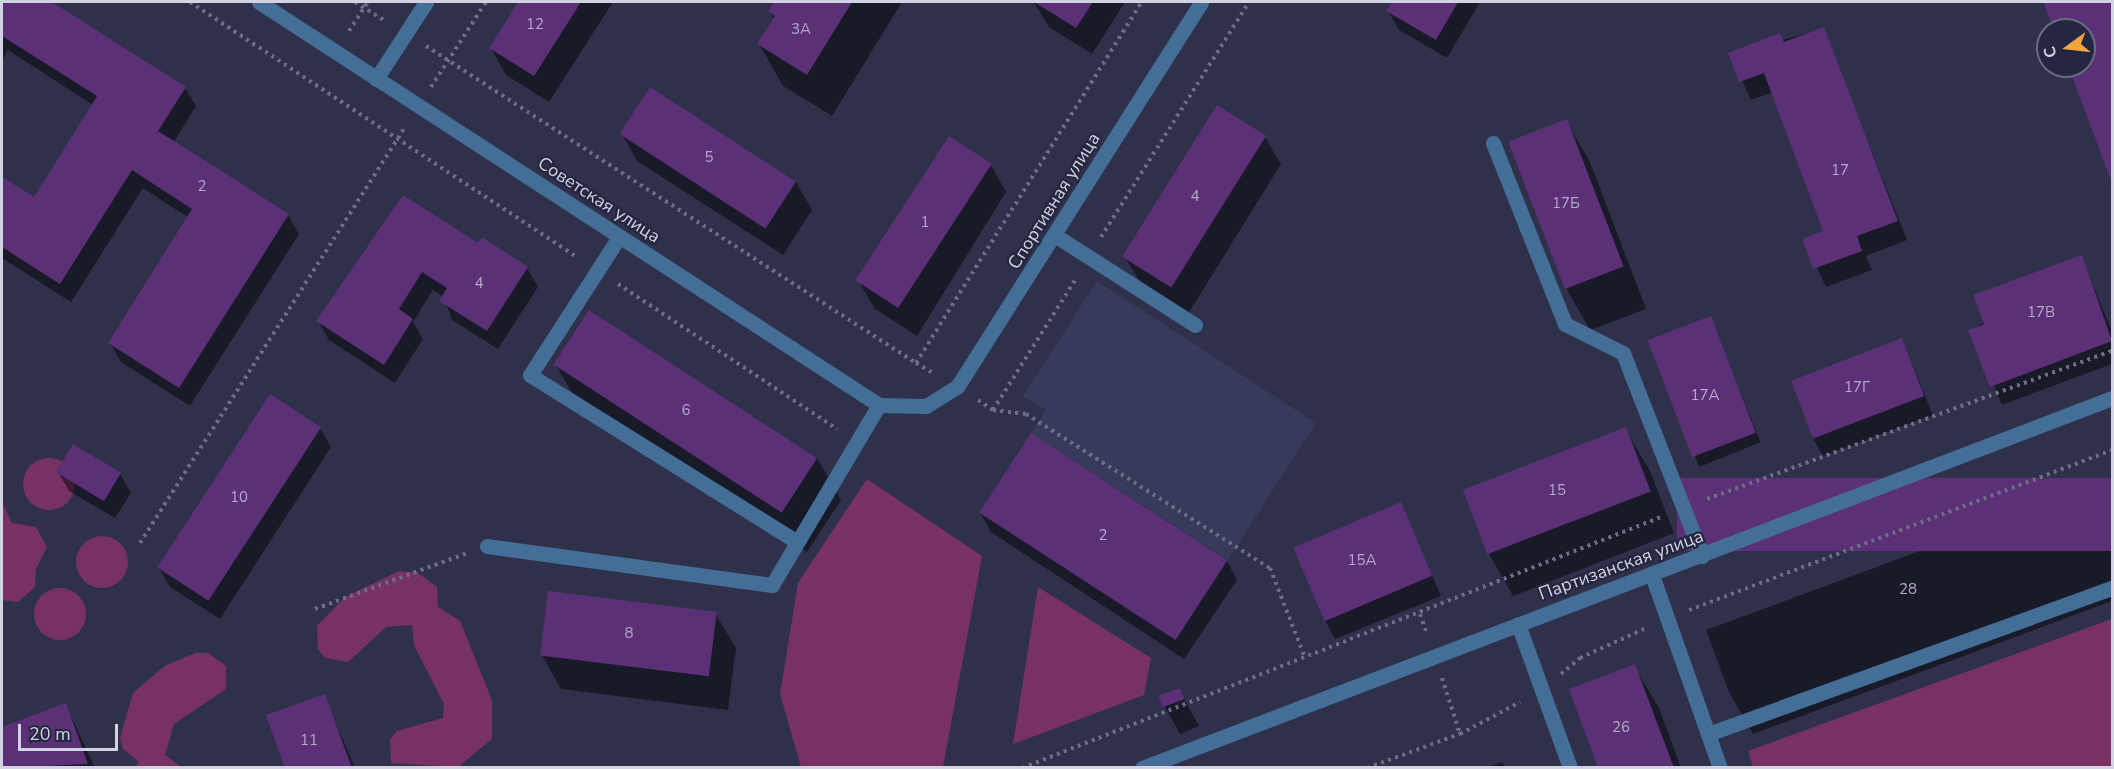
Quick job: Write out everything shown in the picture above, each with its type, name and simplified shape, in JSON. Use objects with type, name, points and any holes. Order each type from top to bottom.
[{"type":"street","name":"Советская улица","points":[[259,2],[879,405]]},
{"type":"street","points":[[376,79],[426,2]]},
{"type":"street","name":"Спортивная улица","points":[[879,405],[926,406],[957,387],[1056,236],[1201,2]]},
{"type":"street","points":[[1493,143],[1565,324],[1623,353],[1702,556]]},
{"type":"street","points":[[1056,236],[1195,326]]},
{"type":"street","points":[[619,237],[530,375],[796,541]]},
{"type":"street","name":"Партизанская улица","points":[[1142,768],[2112,398]]},
{"type":"street","points":[[487,546],[772,585],[796,541],[860,445],[879,405]]},
{"type":"street","points":[[1652,575],[1720,768]]},
{"type":"street","points":[[1708,734],[2112,588]]},
{"type":"street","points":[[1518,624],[1570,768]]},
{"type":"path","points":[[190,2],[399,138],[860,445]]},
{"type":"path","points":[[355,2],[406,32],[916,363],[1142,2]]},
{"type":"path","points":[[335,52],[368,2]]},
{"type":"path","points":[[140,543],[486,2]]},
{"type":"path","points":[[1022,768],[1683,508],[2112,351]]},
{"type":"path","points":[[993,410],[1026,414],[1270,568],[1305,658]]},
{"type":"path","points":[[1367,768],[1460,734],[1541,690],[1580,658],[1666,618],[2112,450]]},
{"type":"path","points":[[315,609],[487,546]]},
{"type":"shaded area","points":[[1097,281],[1316,423],[1228,560],[1031,433],[1046,410],[1023,396]]},
{"type":"shaded area","points":[[49,458],[59,460],[67,466],[73,474],[75,484],[73,494],[67,502],[59,508],[49,510],[39,508],[31,502],[25,494],[23,484],[25,474],[31,466],[39,460]]},
{"type":"shaded area","points":[[867,479],[982,556],[943,767],[801,767],[780,694],[798,583]]},
{"type":"shaded area","points":[[2,502],[12,523],[36,527],[47,547],[36,569],[35,587],[18,602],[2,600]]},
{"type":"shaded area","points":[[102,536],[112,538],[120,544],[126,552],[128,562],[126,572],[120,580],[112,586],[102,588],[92,586],[84,580],[78,572],[76,562],[78,552],[84,544],[92,538]]},
{"type":"shaded area","points":[[399,571],[418,573],[437,587],[438,607],[460,621],[492,700],[492,739],[458,767],[391,763],[390,740],[397,731],[443,718],[444,704],[414,645],[412,625],[386,627],[348,662],[325,658],[318,649],[317,626],[345,597]]},
{"type":"shaded area","points":[[1038,587],[1151,658],[1144,695],[1013,744]]},
{"type":"shaded area","points":[[60,588],[70,590],[78,596],[84,604],[86,614],[84,624],[78,632],[70,638],[60,640],[50,638],[42,632],[36,624],[34,614],[36,604],[42,596],[50,590]]},
{"type":"shaded area","points":[[2112,619],[2112,767],[1753,767],[1748,751]]},
{"type":"shaded area","points":[[196,653],[208,653],[226,666],[226,689],[174,724],[165,755],[181,767],[135,767],[139,762],[123,749],[120,738],[133,693],[166,665]]},
{"type":"building","points":[[2,2],[52,2],[186,87],[158,131],[289,214],[179,388],[108,343],[192,209],[132,170],[60,284],[2,247],[2,177],[34,197],[97,96],[2,36]]},
{"type":"building","points":[[518,2],[581,2],[534,76],[489,48]]},
{"type":"building","points":[[774,2],[852,2],[807,75],[757,44],[775,16],[768,11]]},
{"type":"building","points":[[1034,2],[1093,2],[1076,28]]},
{"type":"building","points":[[1392,2],[1458,2],[1436,40],[1386,11]]},
{"type":"building","points":[[2043,2],[2112,2],[2112,183],[2073,78],[2096,78],[2096,18],[2049,18]]},
{"type":"building","points":[[1824,27],[1898,221],[1857,236],[1862,251],[1813,269],[1802,239],[1823,231],[1764,73],[1739,82],[1728,53],[1780,33],[1784,42]]},
{"type":"building","points":[[650,87],[796,182],[765,229],[620,134]]},
{"type":"building","points":[[1217,105],[1266,136],[1171,288],[1122,257]]},
{"type":"building","points":[[1567,119],[1624,267],[1565,289],[1508,142]]},
{"type":"building","points":[[949,136],[992,164],[898,308],[855,280]]},
{"type":"building","points":[[403,195],[478,243],[482,237],[528,267],[487,331],[439,301],[447,288],[422,272],[399,309],[413,319],[384,365],[316,321]]},
{"type":"building","points":[[2082,255],[2112,341],[1990,387],[1968,330],[1984,324],[1973,295]]},
{"type":"building","points":[[589,310],[817,458],[782,513],[554,365]]},
{"type":"building","points":[[1711,316],[1756,433],[1692,457],[1648,340]]},
{"type":"building","points":[[1902,338],[1924,396],[1813,439],[1791,381]]},
{"type":"building","points":[[270,394],[321,427],[208,601],[157,568]]},
{"type":"building","points":[[1626,427],[1651,491],[1487,554],[1463,490]]},
{"type":"building","points":[[1031,433],[1227,560],[1176,640],[979,513]]},
{"type":"building","points":[[73,444],[121,473],[104,501],[56,472]]},
{"type":"building","points":[[1677,478],[2112,478],[2112,551],[1677,551]]},
{"type":"building","points":[[1401,502],[1432,576],[1325,621],[1293,548]]},
{"type":"building","points":[[548,591],[717,612],[709,676],[540,656]]},
{"type":"building","points":[[1635,664],[1674,768],[1598,768],[1569,689]]},
{"type":"building","points":[[1180,688],[1184,699],[1162,707],[1158,696]]},
{"type":"building","points":[[325,694],[352,768],[285,768],[266,715]]},
{"type":"building","points":[[66,703],[88,764],[2,768],[2,727]]}]
